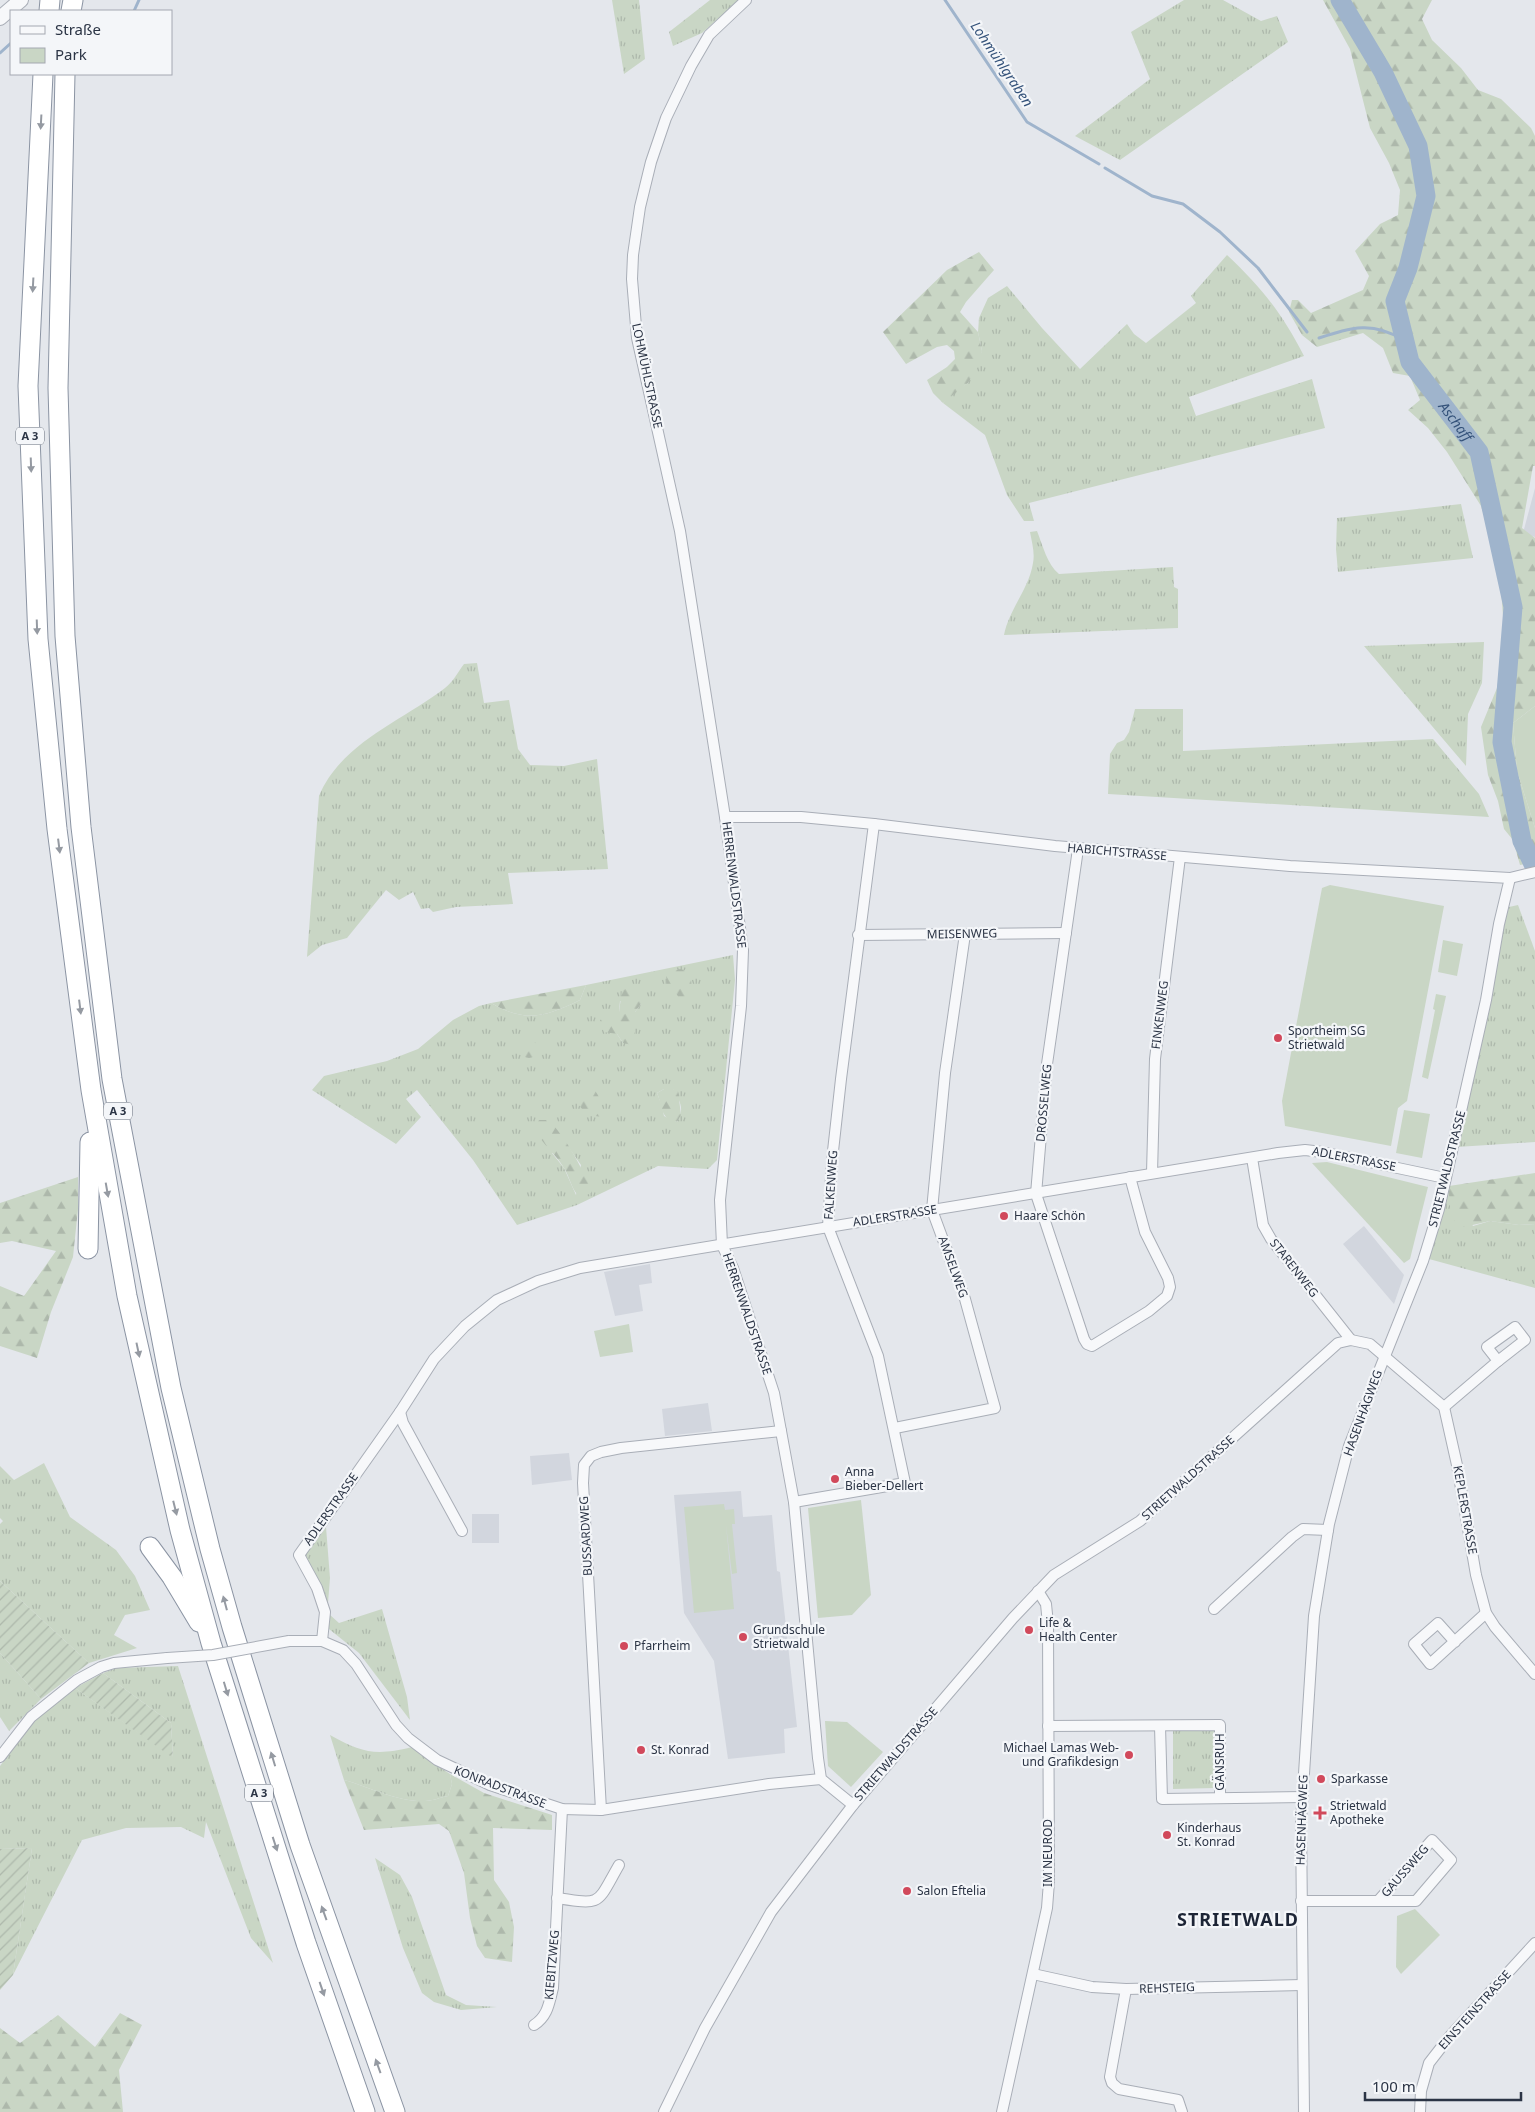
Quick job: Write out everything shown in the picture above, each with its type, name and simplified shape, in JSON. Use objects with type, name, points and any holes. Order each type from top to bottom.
[{"type":"highway","name":"A 3","points":[[43,75],[28,386],[38,639],[57,829],[90,1090],[125,1286],[147,1392],[178,1521],[211,1643],[306,1943],[365,2112]]},
{"type":"highway","name":"A 3","points":[[65,75],[58,388],[65,636],[81,827],[112,1079],[172,1388],[229,1618],[300,1845],[394,2112]]},
{"type":"highway","points":[[88,1249],[90,1090]]},
{"type":"highway","points":[[150,1548],[172,1577],[211,1643]]},
{"type":"street","points":[[0,18],[21,0]]},
{"type":"street","name":"LOHMÜHLSTRASSE","points":[[709,719],[680,531],[637,338],[632,279],[633,255],[640,207],[651,162],[666,118],[691,66],[709,35],[746,0]]},
{"type":"street","name":"HERRENWALDSTRASSE","points":[[709,719],[726,817],[743,950],[741,1006],[720,1200],[722,1245],[743,1299],[774,1393],[794,1502],[821,1779]]},
{"type":"street","name":"HABICHTSTRASSE","points":[[726,817],[802,817],[1078,849],[1290,866],[1510,878]]},
{"type":"street","name":"FALKENWEG","points":[[794,1502],[905,1483],[895,1428],[878,1356],[828,1227],[832,1160],[858,935],[874,824]]},
{"type":"street","name":"DROSSELWEG","points":[[1078,849],[1047,1064],[1036,1194],[1084,1339],[1087,1344],[1092,1346],[1149,1311],[1167,1296],[1170,1287],[1168,1278],[1145,1232],[1130,1177]]},
{"type":"street","name":"FINKENWEG","points":[[1152,1173],[1155,1059],[1180,857]]},
{"type":"street","points":[[1510,878],[1535,872]]},
{"type":"street","name":"STRIETWALDSTRASSE","points":[[1384,1355],[1423,1261],[1439,1209],[1465,1097],[1510,878]]},
{"type":"street","name":"MEISENWEG","points":[[858,935],[1066,933]]},
{"type":"street","name":"AMSELWEG","points":[[895,1428],[995,1408],[965,1299],[932,1210],[945,1074],[965,934]]},
{"type":"street","name":"ADLERSTRASSE","points":[[322,1641],[325,1612],[317,1588],[298,1555],[400,1412],[434,1359],[465,1326],[497,1300],[538,1281],[580,1268],[1036,1194],[1152,1173],[1305,1150],[1445,1178]]},
{"type":"street","name":"STARENWEG","points":[[1252,1158],[1263,1225],[1271,1239],[1350,1340]]},
{"type":"street","points":[[1350,1340],[1370,1344],[1444,1407],[1498,1361]]},
{"type":"street","name":"STRIETWALDSTRASSE","points":[[664,2112],[705,2028],[771,1912],[853,1805],[1012,1618],[1064,1568],[1140,1521],[1338,1343],[1350,1340]]},
{"type":"street","name":"HASENHÄGWEG","points":[[1304,2112],[1301,1902],[1302,1797],[1314,1616],[1328,1530],[1349,1446],[1384,1355]]},
{"type":"street","name":"KEPLERSTRASSE","points":[[1444,1407],[1457,1465],[1476,1575],[1486,1613],[1495,1628],[1535,1674]]},
{"type":"street","points":[[400,1412],[403,1423],[462,1531]]},
{"type":"street","name":"BUSSARDWEG","points":[[601,1810],[583,1483],[584,1465],[591,1456],[621,1448],[781,1431]]},
{"type":"street","points":[[1214,1609],[1292,1537],[1303,1530],[1328,1530]]},
{"type":"street","name":"IM NEUROD","points":[[1002,2112],[1047,1908],[1049,1882],[1048,1624],[1046,1604],[1038,1591]]},
{"type":"street","points":[[1454,1642],[1486,1613]]},
{"type":"street","name":"KONRADSTRASSE","points":[[0,1757],[31,1717],[77,1680],[101,1667],[114,1663],[213,1655],[289,1641],[322,1641],[343,1650],[356,1664],[396,1725],[422,1750],[457,1771],[490,1786],[562,1809],[601,1810],[770,1784],[821,1779]]},
{"type":"street","name":"GÄNSRUH","points":[[1048,1726],[1220,1725],[1220,1798]]},
{"type":"street","name":"GÄNSRUH","points":[[1160,1726],[1162,1799],[1302,1797]]},
{"type":"street","points":[[821,1779],[853,1805]]},
{"type":"street","name":"KIEBITZWEG","points":[[534,2025],[542,2019],[548,2008],[553,1988],[562,1809]]},
{"type":"street","name":"GAUSSWEG","points":[[1301,1902],[1416,1901],[1452,1860],[1432,1840],[1378,1901]]},
{"type":"street","points":[[557,1898],[590,1903],[600,1898],[619,1865]]},
{"type":"street","name":"EINSTEINSTRASSE","points":[[1420,2112],[1421,2091],[1429,2063],[1450,2036],[1535,1944]]},
{"type":"street","name":"REHSTEIG","points":[[1032,1974],[1092,1987],[1126,1989],[1302,1985]]},
{"type":"street","points":[[1126,1989],[1110,2077],[1112,2084],[1119,2089],[1178,2100],[1182,2112]]},
{"type":"shaded area","points":[[1535,488],[1535,537],[1523,533]]},
{"type":"shaded area","points":[[1364,1226],[1404,1275],[1394,1304],[1343,1244]]},
{"type":"shaded area","points":[[650,1264],[652,1283],[639,1285],[643,1311],[615,1316],[604,1272]]},
{"type":"shaded area","points":[[708,1403],[712,1431],[665,1436],[662,1409]]},
{"type":"shaded area","points":[[569,1453],[572,1480],[532,1485],[530,1456]]},
{"type":"shaded area","name":"Grundschule Strietwald","points":[[741,1491],[743,1517],[772,1515],[777,1571],[780,1572],[797,1727],[784,1729],[785,1753],[728,1759],[714,1661],[684,1613],[674,1495]]},
{"type":"shaded area","points":[[472,1514],[499,1514],[499,1543],[472,1543]]},
{"type":"green space","points":[[612,0],[639,0],[645,59],[624,74]]},
{"type":"green space","points":[[710,0],[739,0],[702,33],[673,46],[669,32]]},
{"type":"green space","points":[[1184,0],[1223,0],[1261,21],[1277,16],[1288,42],[1120,160],[1075,136],[1150,79],[1131,32]]},
{"type":"green space","points":[[1323,0],[1432,0],[1422,19],[1432,40],[1461,68],[1478,90],[1501,99],[1531,128],[1535,136],[1535,466],[1533,466],[1522,528],[1535,538],[1535,706],[1513,723],[1517,771],[1535,828],[1535,862],[1520,865],[1513,840],[1504,829],[1498,801],[1488,775],[1481,727],[1497,688],[1505,642],[1499,564],[1481,506],[1447,452],[1428,428],[1408,410],[1420,400],[1410,376],[1393,373],[1383,348],[1363,333],[1317,347],[1302,335],[1289,312],[1292,300],[1298,300],[1311,313],[1363,290],[1369,276],[1355,251],[1380,224],[1398,215],[1400,190],[1389,163],[1370,128],[1350,49]]},
{"type":"green space","points":[[979,252],[994,270],[966,302],[960,312],[978,332],[982,351],[979,365],[968,383],[943,403],[933,393],[927,380],[947,367],[955,359],[954,351],[947,345],[937,347],[906,364],[883,332],[947,270]]},
{"type":"green space","points":[[1227,255],[1251,279],[1270,302],[1288,327],[1304,356],[1189,397],[1196,416],[1312,379],[1325,428],[1029,503],[1034,521],[1024,521],[1007,495],[985,435],[943,403],[950,395],[968,383],[982,351],[978,332],[979,318],[988,298],[1007,286],[1080,369],[1127,324],[1134,334],[1146,343],[1196,303],[1191,296]]},
{"type":"green space","points":[[1461,504],[1473,558],[1338,572],[1336,549],[1337,518]]},
{"type":"green space","points":[[1037,531],[1048,560],[1059,574],[1173,567],[1174,587],[1178,589],[1178,628],[1004,635],[1010,616],[1031,572],[1034,555],[1030,532]]},
{"type":"green space","points":[[1484,642],[1482,683],[1468,714],[1466,766],[1364,646]]},
{"type":"green space","points":[[477,663],[484,703],[509,700],[518,749],[530,765],[564,766],[597,759],[608,869],[508,873],[513,904],[456,907],[433,912],[429,908],[421,909],[413,892],[399,900],[386,890],[347,938],[322,945],[307,957],[319,796],[329,777],[357,747],[445,688],[464,664]]},
{"type":"green space","points":[[1535,706],[1535,828],[1517,771],[1513,723]]},
{"type":"green space","points":[[1135,709],[1183,709],[1183,751],[1433,739],[1479,794],[1489,817],[1108,794],[1110,754],[1117,743],[1124,740],[1129,732]]},
{"type":"green space","points":[[1330,885],[1444,906],[1407,1101],[1398,1108],[1391,1146],[1285,1126],[1282,1101],[1322,888]]},
{"type":"green space","points":[[1518,905],[1535,951],[1535,1142],[1457,1147],[1503,927],[1509,907]]},
{"type":"green space","points":[[1443,940],[1463,944],[1457,976],[1438,972]]},
{"type":"green space","points":[[733,955],[735,980],[717,1160],[708,1169],[658,1166],[577,1205],[517,1225],[473,1160],[417,1090],[406,1099],[421,1117],[396,1144],[312,1090],[324,1076],[387,1061],[418,1049],[453,1020],[479,1006],[491,1003],[503,1009],[525,1015],[546,1014],[580,1000],[586,985]],"holes":[[[620,1001],[641,1004],[635,1012],[635,1024],[623,1043],[617,1034]],[[664,1089],[673,1089],[681,1105],[681,1113],[677,1122],[664,1116],[657,1093]],[[569,1148],[581,1165],[576,1195],[564,1168],[552,1153]]]},
{"type":"green space","points":[[680,969],[688,971],[691,987],[689,997],[679,997],[667,984],[666,974]]},
{"type":"green space","points":[[586,985],[580,1000],[546,1014],[525,1015],[515,1013],[491,1003]]},
{"type":"green space","points":[[638,986],[643,995],[641,1004],[635,1012],[635,1038],[632,1045],[623,1043],[617,1034],[604,1032],[600,1020],[619,1012],[622,990]]},
{"type":"green space","points":[[1436,994],[1446,996],[1428,1079],[1422,1077],[1435,1010],[1433,1009]]},
{"type":"green space","points":[[525,1040],[533,1040],[538,1045],[536,1056],[525,1058],[520,1053],[520,1045]]},
{"type":"green space","points":[[585,1084],[597,1093],[603,1117],[587,1115],[578,1104],[574,1089]]},
{"type":"green space","points":[[664,1089],[678,1091],[681,1115],[677,1122],[668,1118],[663,1112],[657,1093]]},
{"type":"green space","points":[[1404,1110],[1430,1114],[1422,1158],[1396,1153]]},
{"type":"green space","points":[[539,1120],[546,1120],[559,1131],[579,1164],[592,1192],[582,1198],[573,1189],[564,1168],[533,1127]]},
{"type":"green space","points":[[1327,1162],[1428,1187],[1410,1259],[1404,1263],[1312,1163]]},
{"type":"green space","points":[[1535,1173],[1535,1224],[1519,1225],[1490,1221],[1464,1227],[1455,1222],[1449,1203],[1449,1186]]},
{"type":"green space","points":[[78,1177],[78,1209],[73,1257],[51,1312],[37,1358],[0,1346],[0,1286],[24,1296],[56,1251],[12,1241],[0,1243],[0,1203]]},
{"type":"green space","points":[[1449,1186],[1473,1226],[1490,1221],[1519,1225],[1535,1224],[1535,1288],[1429,1259]]},
{"type":"green space","points":[[629,1324],[633,1352],[600,1357],[594,1331]]},
{"type":"green space","points":[[44,1463],[70,1517],[116,1550],[135,1576],[150,1610],[125,1615],[114,1635],[137,1648],[89,1663],[0,1581],[0,1524],[3,1521],[0,1518],[0,1466],[14,1480]]},
{"type":"green space","points":[[861,1500],[871,1595],[852,1615],[818,1618],[808,1508]]},
{"type":"green space","points":[[724,1504],[725,1510],[734,1509],[735,1524],[732,1524],[737,1573],[732,1574],[726,1525],[734,1609],[694,1613],[684,1507]]},
{"type":"green space","points":[[326,1527],[330,1578],[328,1603],[308,1564],[306,1554]]},
{"type":"green space","points":[[0,1581],[89,1663],[41,1699],[0,1653]]},
{"type":"green space","points":[[382,1609],[407,1697],[410,1720],[359,1653],[329,1629],[329,1614],[339,1623]]},
{"type":"green space","points":[[0,1653],[41,1699],[9,1731],[0,1717]]},
{"type":"green space","points":[[178,1666],[273,1963],[251,1938],[206,1822],[204,1838],[181,1827],[126,1828],[82,1840],[13,1975],[32,1848],[0,1849],[0,1766],[35,1720],[75,1688],[173,1757],[171,1723],[103,1673],[117,1668]]},
{"type":"green space","points":[[103,1673],[171,1723],[173,1758],[75,1688]]},
{"type":"green space","points":[[825,1721],[847,1722],[883,1752],[851,1787],[828,1766]]},
{"type":"green space","points":[[1215,1730],[1215,1788],[1173,1789],[1173,1731]]},
{"type":"green space","points":[[330,1735],[351,1746],[370,1751],[379,1752],[412,1747],[450,1774],[452,1784],[448,1796],[428,1801],[415,1801],[344,1780]]},
{"type":"green space","points":[[450,1774],[484,1793],[552,1815],[552,1830],[493,1828],[494,1880],[509,1902],[514,1927],[512,1962],[485,1958],[477,1946],[470,1918],[464,1873],[449,1831],[439,1824],[364,1830],[344,1780],[394,1797],[425,1801],[448,1796],[452,1784]]},
{"type":"green space","points":[[32,1848],[13,1975],[0,1990],[0,1849]]},
{"type":"green space","points":[[375,1858],[400,1875],[412,1897],[446,1995],[466,2005],[497,2007],[461,2010],[434,2002],[422,1993],[403,1948]]},
{"type":"green space","points":[[1415,1909],[1440,1935],[1401,1974],[1396,1967],[1397,1916]]},
{"type":"green space","points":[[120,2013],[142,2025],[119,2070],[123,2112],[0,2112],[0,2028],[20,2043],[58,2015],[95,2047]]},
{"type":"waterway","points":[[134,10],[139,0]]},
{"type":"waterway","name":"Lohmühlgraben","points":[[945,0],[1027,122],[1099,164]]},
{"type":"waterway","name":"Aschaff","points":[[1340,0],[1383,72],[1418,146],[1426,196],[1408,268],[1395,301],[1410,362],[1479,452],[1513,607],[1502,742],[1522,841],[1535,868]]},
{"type":"waterway","points":[[0,53],[10,44]]},
{"type":"waterway","name":"Lohmühlgraben","points":[[1105,168],[1152,196],[1183,204],[1220,232],[1258,268],[1307,332]]},
{"type":"waterway","name":"Lohmühlgraben","points":[[1319,338],[1352,329],[1372,328],[1393,334],[1404,340]]},
{"type":"place","name":"Sportheim SG Strietwald","points":[[1278,1038]]},
{"type":"place","name":"Haare Schön","points":[[1004,1216]]},
{"type":"place","name":"Anna Bieber-Dellert","points":[[835,1479]]},
{"type":"place","name":"Life & Health Center","points":[[1029,1630]]},
{"type":"place","name":"Grundschule Strietwald","points":[[743,1637]]},
{"type":"place","name":"Pfarrheim","points":[[624,1646]]},
{"type":"place","name":"St. Konrad","points":[[641,1750]]},
{"type":"place","name":"Michael Lamas Web- und Grafikdesign","points":[[1129,1755]]},
{"type":"place","name":"Sparkasse","points":[[1321,1779]]},
{"type":"place","name":"Strietwald Apotheke","points":[[1320,1813]]},
{"type":"place","name":"Kinderhaus St. Konrad","points":[[1167,1835]]},
{"type":"place","name":"Salon Eftelia","points":[[907,1891]]},
{"type":"district","name":"STRIETWALD","points":[[1238,1920]]}]
